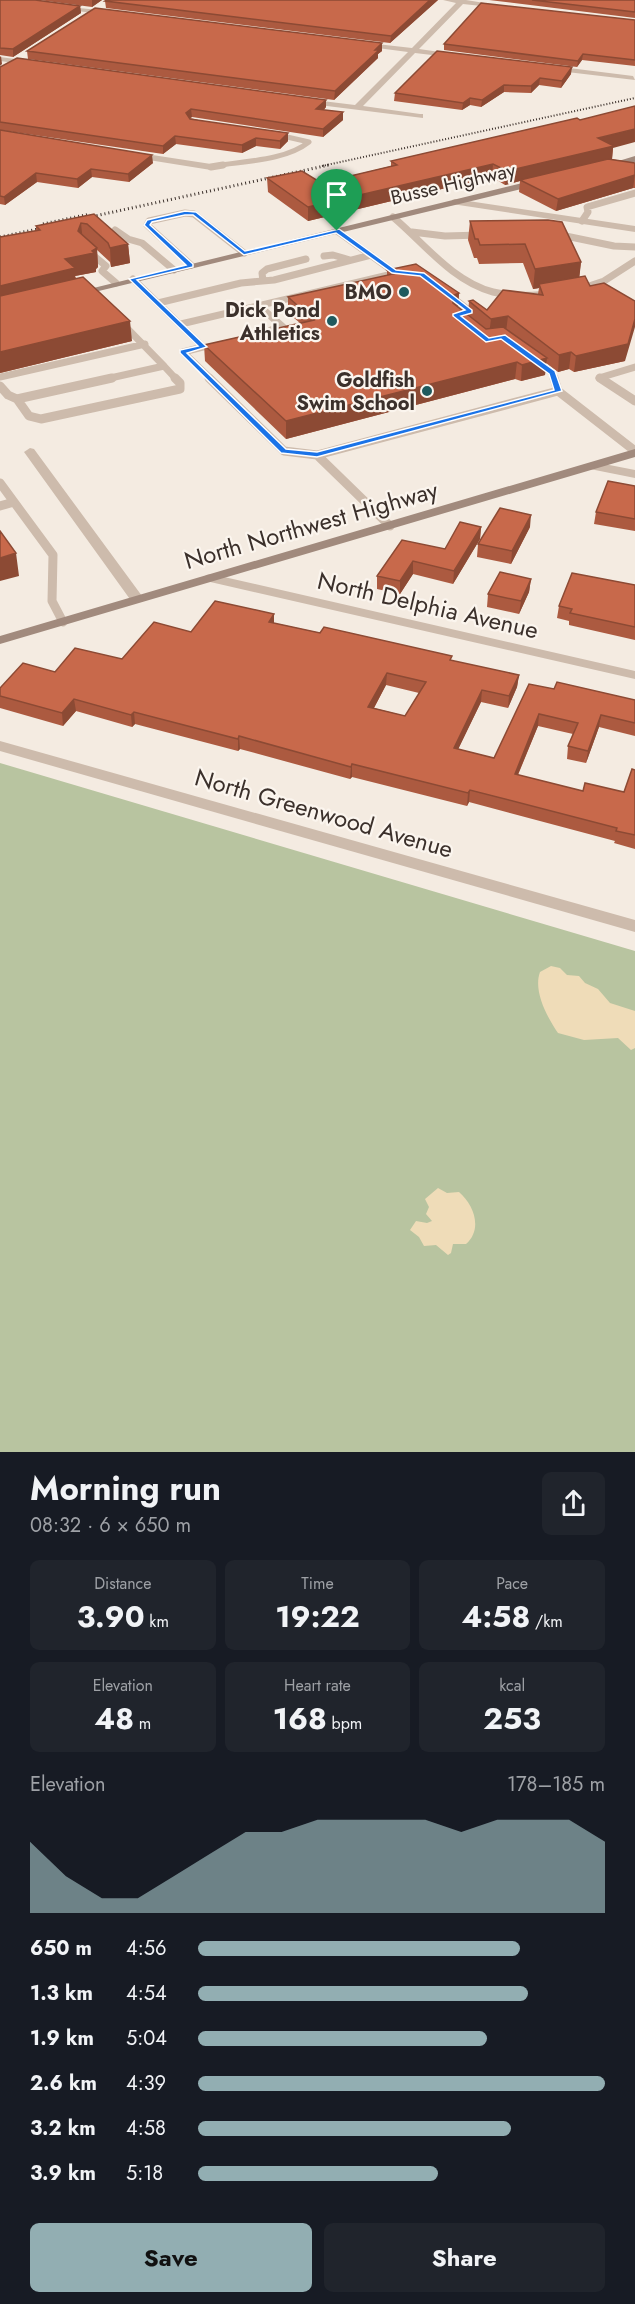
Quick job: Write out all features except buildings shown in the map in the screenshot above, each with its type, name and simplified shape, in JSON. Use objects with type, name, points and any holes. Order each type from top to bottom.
[{"type":"main road","points":[[597,168],[635,159]]},
{"type":"main road","name":"Busse Highway","points":[[65,296],[554,179]]},
{"type":"main road","name":"North Northwest Highway","points":[[0,640],[635,452]]},
{"type":"street","points":[[446,0],[508,7]]},
{"type":"street","points":[[357,108],[462,1]]},
{"type":"street","points":[[50,5],[118,14]]},
{"type":"street","points":[[84,17],[103,5]]},
{"type":"street","points":[[354,43],[459,56]]},
{"type":"street","points":[[0,71],[25,55]]},
{"type":"street","points":[[0,59],[38,65]]},
{"type":"street","points":[[540,67],[633,78]]},
{"type":"street","points":[[298,100],[420,117]]},
{"type":"street","points":[[117,152],[211,167]]},
{"type":"street","points":[[455,202],[635,229]]},
{"type":"street","points":[[30,452],[137,600]]},
{"type":"street","points":[[594,466],[635,474]]},
{"type":"street","name":"North Delphia Avenue","points":[[211,578],[635,675]]},
{"type":"street","name":"North Greenwood Avenue","points":[[0,746],[635,926]]},
{"type":"lane","points":[[211,167],[289,152],[303,148],[309,142],[267,133]]},
{"type":"lane","points":[[608,166],[626,169]]},
{"type":"lane","points":[[582,221],[588,212],[586,207],[635,194]]},
{"type":"lane","points":[[191,266],[147,225],[150,221],[185,213],[194,214],[244,253]]},
{"type":"lane","points":[[393,217],[455,272],[484,289],[518,295],[563,292]]},
{"type":"lane","points":[[115,230],[128,240],[142,243],[174,270]]},
{"type":"lane","points":[[337,231],[394,272]]},
{"type":"lane","points":[[412,232],[445,237],[487,235]]},
{"type":"lane","points":[[544,233],[614,246],[635,247]]},
{"type":"lane","points":[[85,248],[106,266],[102,271],[116,283]]},
{"type":"lane","points":[[324,256],[333,255],[351,261]]},
{"type":"lane","points":[[158,303],[371,255]]},
{"type":"lane","points":[[262,281],[262,273],[267,268],[306,259]]},
{"type":"lane","points":[[573,290],[594,286],[618,274],[635,261]]},
{"type":"lane","points":[[181,324],[394,272],[413,273]]},
{"type":"lane","points":[[133,279],[203,347]]},
{"type":"lane","points":[[438,286],[470,311],[456,315],[464,321]]},
{"type":"lane","points":[[87,290],[96,298]]},
{"type":"lane","points":[[258,305],[283,327],[260,333]]},
{"type":"lane","points":[[0,386],[8,395],[17,399],[29,416],[41,419],[180,389],[180,383],[146,344],[112,313]]},
{"type":"lane","points":[[0,377],[146,344]]},
{"type":"lane","points":[[215,344],[183,352],[284,451],[317,454],[558,391]]},
{"type":"lane","points":[[525,352],[552,373],[558,391],[635,452]]},
{"type":"lane","points":[[17,399],[164,366]]},
{"type":"lane","points":[[635,367],[599,378],[635,401]]},
{"type":"lane","points":[[317,454],[390,526]]},
{"type":"lane","points":[[0,483],[53,555],[52,601],[63,622]]},
{"type":"lane","points":[[0,506],[14,502]]},
{"type":"green space","points":[[0,763],[635,951],[635,1452],[0,1452]]},
{"type":"sand","points":[[551,966],[560,968],[567,975],[579,976],[585,983],[598,989],[610,1003],[635,1011],[635,1048],[631,1050],[618,1038],[584,1040],[558,1033],[546,1012],[538,987],[540,972]]},
{"type":"sand","points":[[438,1188],[447,1193],[459,1192],[469,1204],[474,1217],[474,1231],[471,1238],[466,1244],[453,1244],[451,1253],[448,1255],[436,1245],[424,1246],[419,1237],[410,1230],[416,1221],[427,1223],[432,1221],[426,1214],[429,1207],[425,1199]]},
{"type":"railway","points":[[322,166],[635,98]]},
{"type":"railway","points":[[81,219],[329,165]]},
{"type":"railway","points":[[43,224],[90,214]]},
{"type":"railway","points":[[0,237],[52,226]]},
{"type":"place","name":"BMO","points":[[404,292]]},
{"type":"place","name":"Dick Pond Athletics","points":[[332,321]]},
{"type":"place","name":"Goldfish Swim School","points":[[427,391]]},
{"type":"route","points":[[185,213],[194,214],[244,253],[337,231],[394,272],[422,274],[470,311],[456,315],[488,341],[502,337],[552,373],[558,391],[317,454],[284,451],[183,352],[203,347],[133,279],[191,266],[147,225],[150,221],[185,213]]}]
